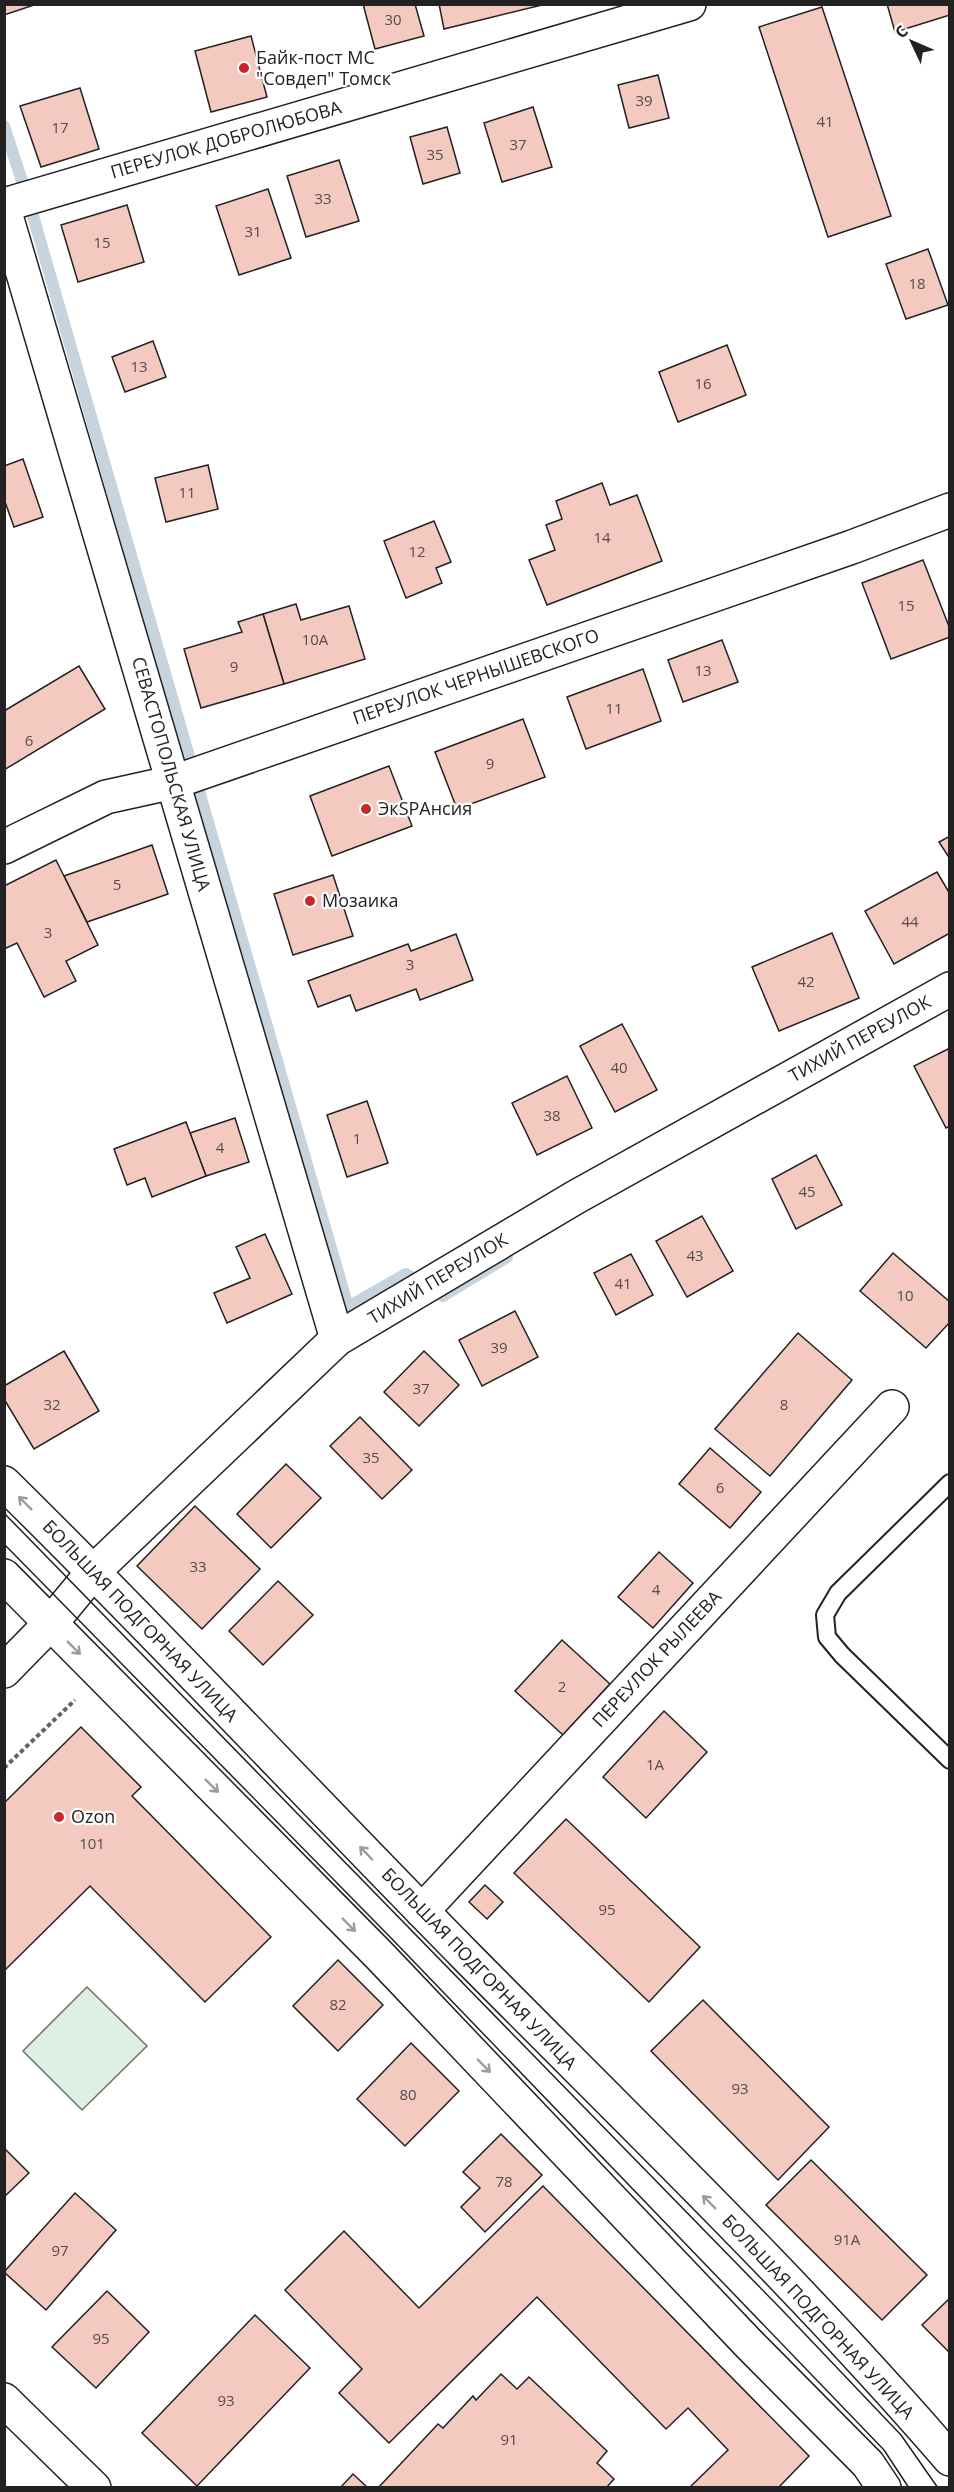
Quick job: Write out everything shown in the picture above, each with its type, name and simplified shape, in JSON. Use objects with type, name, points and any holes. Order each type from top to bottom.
[{"type":"street","name":"ПЕРЕУЛОК ДОБРОЛЮБОВА","points":[[4,207],[689,4]]},
{"type":"street","name":"СЕВАСТОПОЛЬСКАЯ УЛИЦА","points":[[4,207],[337,1339]]},
{"type":"street","name":"ПЕРЕУЛОК ЧЕРНЫШЕВСКОГО","points":[[4,847],[106,797],[174,782],[852,547],[950,510]]},
{"type":"street","name":"ТИХИЙ ПЕРЕУЛОК","points":[[4,1671],[50,1624],[94,1572],[337,1339],[576,1197],[950,989]]},
{"type":"street","name":"ПЕРЕУЛОК РЫЛЕЕВА","points":[[422,1911],[892,1407]]},
{"type":"street","name":"БОЛЬШАЯ ПОДГОРНАЯ УЛИЦА","points":[[4,1483],[94,1572],[422,1911],[800,2295],[950,2459]]},
{"type":"street","points":[[4,1576],[379,1955],[741,2336],[868,2464],[884,2487]]},
{"type":"street","points":[[4,2400],[94,2487]]},
{"type":"lane","points":[[950,1483],[838,1593],[825,1615],[827,1637],[842,1655],[950,1760]]},
{"type":"path","points":[[4,1768],[102,1675]]},
{"type":"green space","points":[[87,1987],[147,2046],[82,2110],[23,2051]]},
{"type":"building","points":[[4,4],[37,4],[4,15]]},
{"type":"building","points":[[363,4],[415,4],[424,36],[375,49]]},
{"type":"building","points":[[439,4],[546,4],[444,29]]},
{"type":"building","points":[[887,4],[950,4],[950,15],[895,32]]},
{"type":"building","points":[[822,7],[891,216],[828,237],[759,27]]},
{"type":"building","points":[[251,36],[267,97],[211,112],[195,51]]},
{"type":"building","points":[[658,75],[669,118],[629,128],[618,85]]},
{"type":"building","points":[[80,88],[99,149],[41,167],[20,106]]},
{"type":"building","points":[[533,107],[552,167],[502,182],[484,123]]},
{"type":"building","points":[[447,127],[460,173],[423,184],[410,137]]},
{"type":"building","points":[[339,160],[359,221],[306,237],[287,176]]},
{"type":"building","points":[[268,189],[291,258],[239,275],[216,206]]},
{"type":"building","points":[[127,205],[144,262],[78,282],[61,225]]},
{"type":"building","points":[[928,249],[948,305],[906,319],[886,264]]},
{"type":"building","points":[[153,341],[166,377],[125,392],[112,357]]},
{"type":"building","points":[[727,345],[746,395],[678,422],[659,372]]},
{"type":"building","points":[[23,459],[43,517],[14,527],[4,499],[4,466]]},
{"type":"building","points":[[208,465],[218,509],[166,522],[155,478]]},
{"type":"building","points":[[602,483],[610,505],[637,495],[662,561],[547,605],[529,560],[555,550],[546,525],[562,519],[556,501]]},
{"type":"building","points":[[434,521],[451,562],[436,568],[442,583],[406,598],[384,541]]},
{"type":"building","points":[[923,560],[950,629],[950,637],[891,659],[862,583]]},
{"type":"building","points":[[296,604],[301,620],[349,606],[365,659],[284,684],[263,614]]},
{"type":"building","points":[[263,614],[284,684],[201,708],[184,649],[242,632],[238,622]]},
{"type":"building","points":[[722,640],[738,682],[683,702],[668,660]]},
{"type":"building","points":[[79,666],[105,709],[4,770],[4,711]]},
{"type":"building","points":[[643,669],[661,721],[586,749],[567,697]]},
{"type":"building","points":[[523,719],[545,777],[457,809],[435,752]]},
{"type":"building","points":[[389,766],[412,826],[332,856],[310,796]]},
{"type":"building","points":[[950,836],[950,859],[939,842]]},
{"type":"building","points":[[152,845],[168,894],[87,922],[64,876]]},
{"type":"building","points":[[56,860],[98,945],[66,961],[76,981],[44,997],[17,943],[4,949],[4,886]]},
{"type":"building","points":[[937,872],[950,894],[950,933],[894,964],[865,911]]},
{"type":"building","points":[[333,875],[353,936],[293,955],[274,894]]},
{"type":"building","points":[[832,933],[859,998],[779,1031],[752,967]]},
{"type":"building","points":[[456,934],[473,980],[420,1000],[416,989],[356,1011],[350,995],[318,1007],[308,981],[408,944],[411,951]]},
{"type":"building","points":[[622,1024],[657,1090],[615,1112],[580,1046]]},
{"type":"building","points":[[950,1048],[950,1126],[946,1128],[914,1066]]},
{"type":"building","points":[[567,1076],[592,1128],[537,1155],[512,1103]]},
{"type":"building","points":[[367,1101],[388,1163],[347,1177],[327,1115]]},
{"type":"building","points":[[235,1118],[249,1162],[206,1176],[190,1133]]},
{"type":"building","points":[[186,1122],[206,1176],[152,1197],[145,1178],[127,1185],[114,1149]]},
{"type":"building","points":[[816,1155],[842,1205],[796,1229],[772,1179]]},
{"type":"building","points":[[702,1216],[733,1271],[687,1297],[656,1241]]},
{"type":"building","points":[[265,1234],[292,1294],[227,1323],[214,1293],[250,1278],[236,1247]]},
{"type":"building","points":[[893,1253],[950,1302],[950,1322],[926,1348],[860,1291]]},
{"type":"building","points":[[631,1254],[653,1295],[616,1315],[594,1273]]},
{"type":"building","points":[[515,1311],[538,1357],[482,1386],[459,1340]]},
{"type":"building","points":[[798,1333],[852,1380],[770,1476],[715,1429]]},
{"type":"building","points":[[64,1351],[99,1411],[34,1449],[4,1399],[4,1386]]},
{"type":"building","points":[[424,1351],[459,1385],[419,1426],[384,1392]]},
{"type":"building","points":[[360,1417],[412,1470],[382,1499],[330,1446]]},
{"type":"building","points":[[710,1448],[761,1492],[730,1528],[679,1484]]},
{"type":"building","points":[[286,1464],[321,1498],[271,1548],[237,1514]]},
{"type":"building","points":[[195,1506],[260,1569],[202,1629],[137,1566]]},
{"type":"building","points":[[659,1552],[693,1583],[653,1628],[618,1597]]},
{"type":"building","points":[[278,1581],[313,1615],[263,1665],[229,1631]]},
{"type":"building","points":[[562,1640],[610,1684],[563,1735],[515,1691]]},
{"type":"building","points":[[664,1711],[707,1752],[646,1818],[603,1777]]},
{"type":"building","points":[[81,1727],[141,1787],[132,1796],[271,1937],[205,2002],[90,1886],[4,1971],[4,1803]]},
{"type":"building","points":[[566,1819],[700,1947],[649,2002],[514,1873]]},
{"type":"building","points":[[485,1885],[503,1902],[487,1919],[469,1902]]},
{"type":"building","points":[[338,1960],[383,2005],[338,2051],[293,2006]]},
{"type":"building","points":[[703,2000],[829,2127],[778,2180],[651,2051]]},
{"type":"building","points":[[411,2043],[459,2091],[405,2146],[357,2099]]},
{"type":"building","points":[[501,2134],[542,2175],[485,2232],[461,2207],[480,2188],[463,2172]]},
{"type":"building","points":[[4,2148],[29,2173],[4,2197]]},
{"type":"building","points":[[811,2160],[927,2275],[882,2320],[766,2205]]},
{"type":"building","points":[[543,2186],[809,2456],[778,2488],[689,2488],[728,2450],[688,2408],[666,2429],[537,2297],[389,2443],[339,2393],[362,2369],[285,2290],[344,2231],[419,2308]]},
{"type":"building","points":[[75,2193],[116,2230],[46,2310],[4,2272]]},
{"type":"building","points":[[107,2291],[149,2332],[96,2388],[52,2347]]},
{"type":"building","points":[[950,2298],[950,2353],[922,2325]]},
{"type":"building","points":[[255,2315],[310,2368],[197,2486],[142,2433]]},
{"type":"building","points":[[501,2374],[517,2389],[529,2377],[607,2451],[597,2463],[614,2479],[606,2488],[378,2488],[438,2424],[443,2428],[473,2396],[476,2400]]},
{"type":"building","points":[[353,2474],[368,2488],[340,2488]]},
{"type":"waterway","points":[[4,126],[22,181]]},
{"type":"waterway","points":[[33,216],[348,1307],[406,1274],[443,1296],[507,1257]]},
{"type":"tram line","points":[[4,1513],[783,2311],[901,2435],[938,2488]]},
{"type":"tram line","points":[[4,1544],[393,1940],[884,2450],[909,2488]]},
{"type":"place","name":"Байк-пост MC \"Совдеп\" Томск","points":[[244,68]]},
{"type":"place","name":"ЭкSPAнсия","points":[[366,809]]},
{"type":"place","name":"Мозаика","points":[[310,901]]},
{"type":"place","name":"Ozon","points":[[59,1817]]}]
